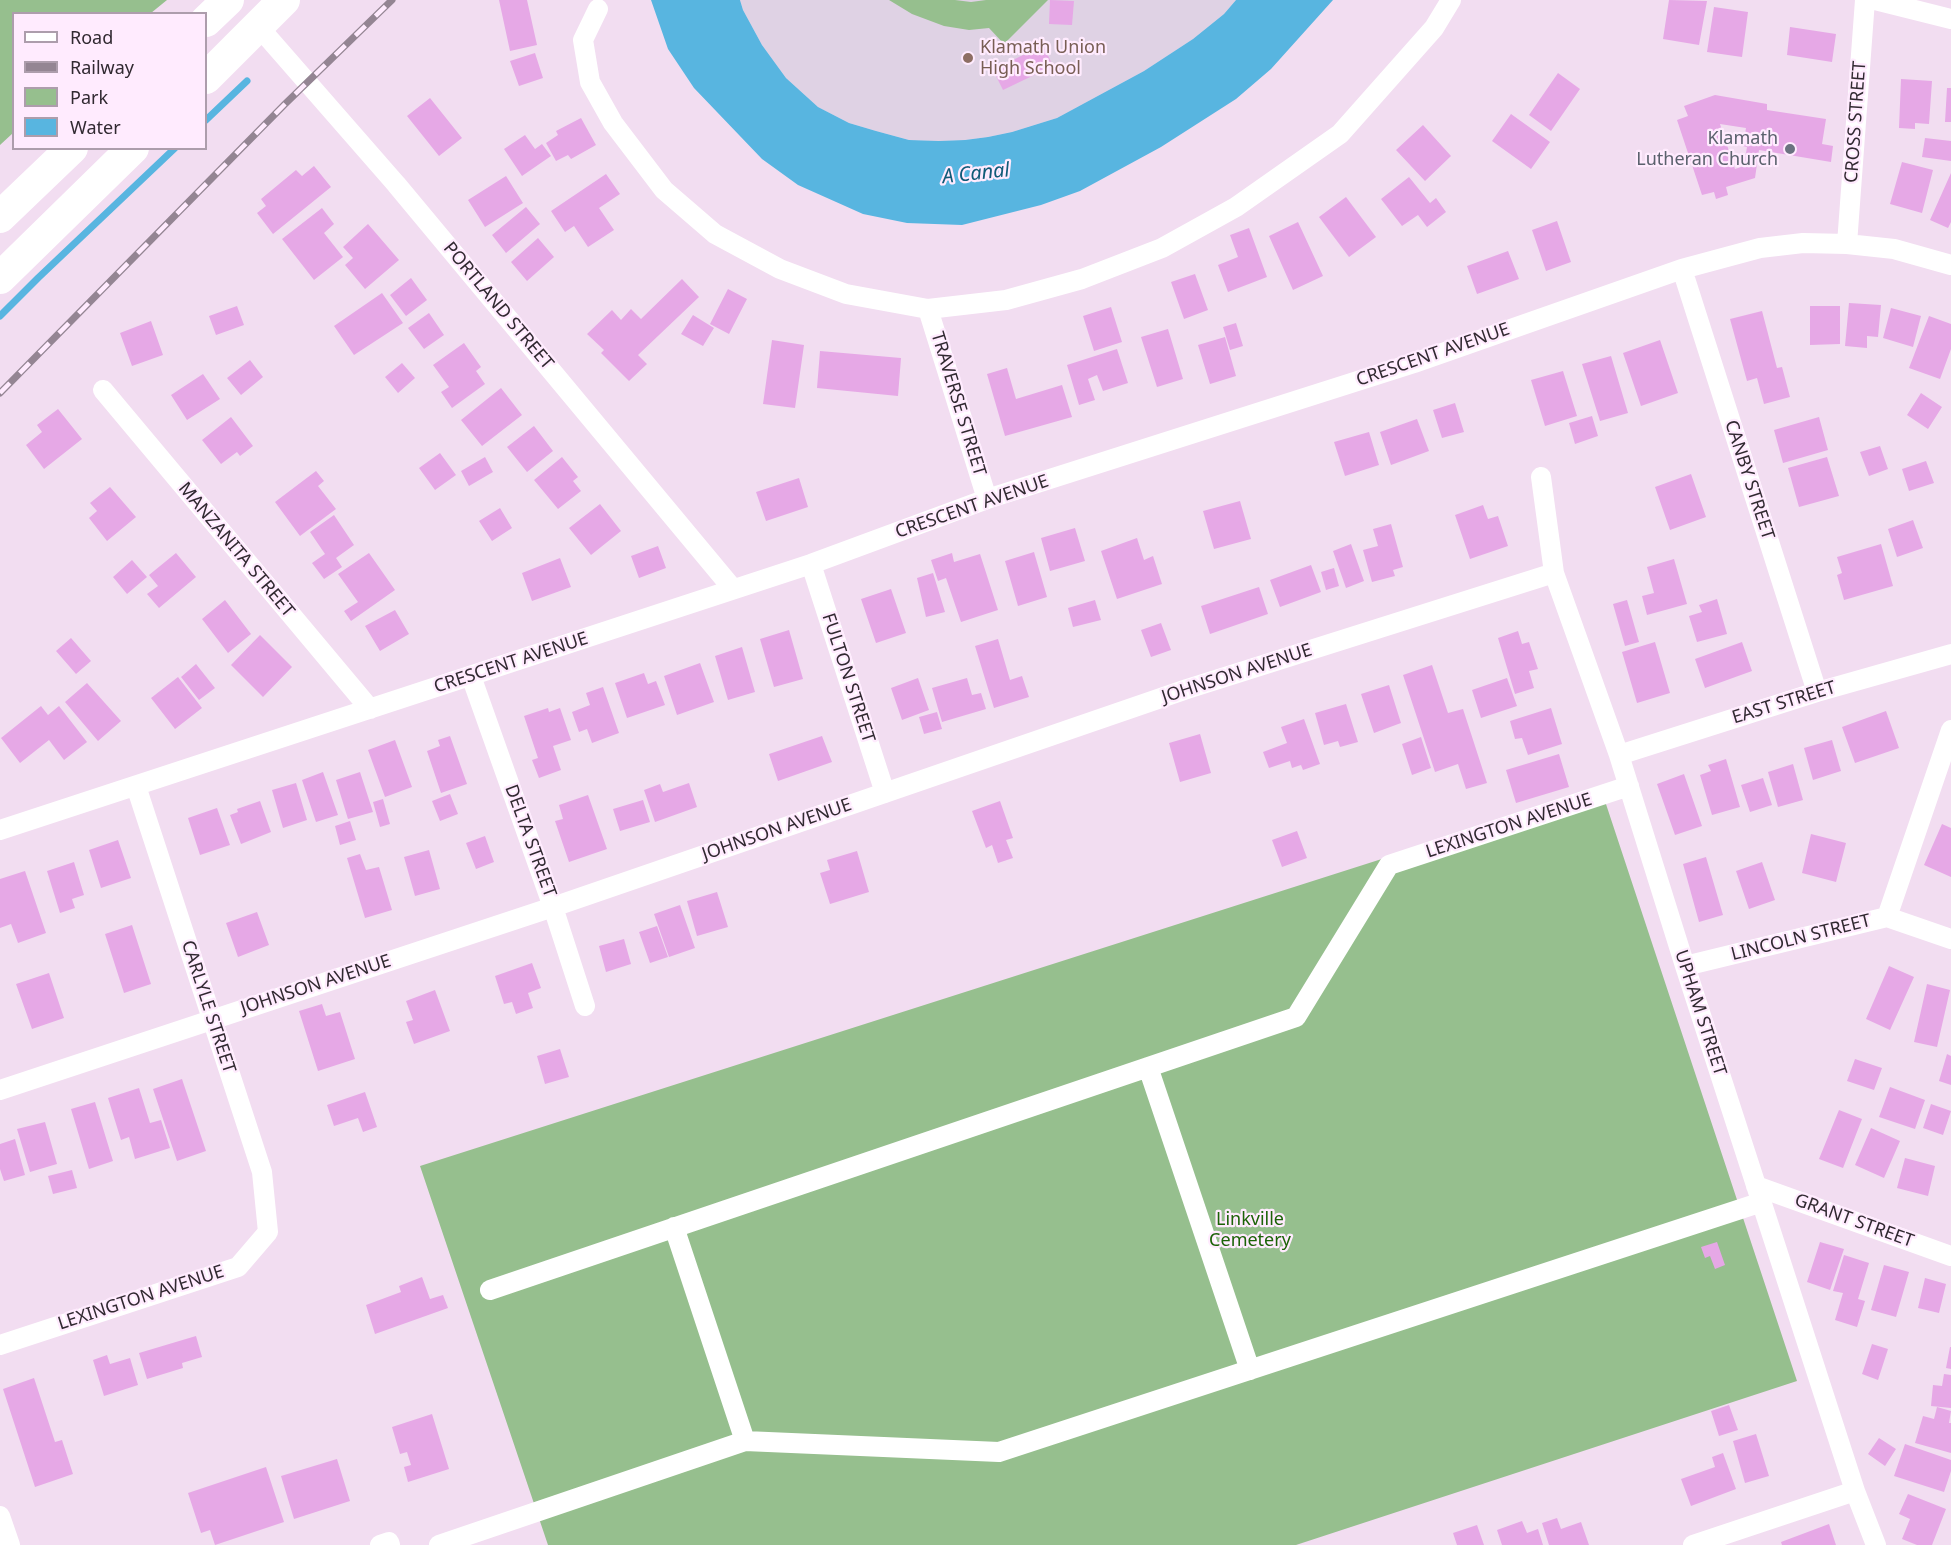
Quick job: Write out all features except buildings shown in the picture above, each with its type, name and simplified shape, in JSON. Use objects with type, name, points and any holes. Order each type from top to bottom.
[{"type":"main road","points":[[207,20],[228,0]]},
{"type":"main road","points":[[207,77],[258,13],[284,0]]},
{"type":"main road","points":[[0,217],[70,150]]},
{"type":"main road","points":[[0,278],[131,150]]},
{"type":"street","points":[[598,9],[583,40],[590,82],[613,123],[664,190],[715,234],[780,269],[846,294],[928,309],[1006,300],[1082,279],[1162,248],[1236,207],[1340,134],[1434,28],[1451,0]]},
{"type":"street","name":"CROSS STREET","points":[[1847,244],[1865,0]]},
{"type":"street","points":[[1875,0],[1951,19]]},
{"type":"street","name":"PORTLAND STREET","points":[[258,13],[396,184],[733,589]]},
{"type":"street","name":"CRESCENT AVENUE","points":[[1,829],[811,564],[987,500],[1414,363],[1682,268],[1760,248],[1803,243],[1847,244],[1894,249],[1951,265]]},
{"type":"street","name":"CANBY STREET","points":[[1682,268],[1817,692]]},
{"type":"street","name":"TRAVERSE STREET","points":[[928,309],[987,500]]},
{"type":"street","name":"MANZANITA STREET","points":[[103,390],[370,709]]},
{"type":"street","name":"UPHAM STREET","points":[[1541,477],[1554,573],[1619,755],[1855,1491],[1876,1545]]},
{"type":"street","name":"FULTON STREET","points":[[811,564],[885,793]]},
{"type":"street","name":"JOHNSON AVENUE","points":[[0,1090],[553,907],[1187,689],[1554,573]]},
{"type":"street","name":"EAST STREET","points":[[1619,755],[1817,692],[1951,654]]},
{"type":"street","name":"DELTA STREET","points":[[471,676],[553,907],[585,1006]]},
{"type":"street","points":[[1887,917],[1951,730]]},
{"type":"street","name":"CARLYLE STREET","points":[[136,786],[262,1172],[268,1232]]},
{"type":"street","name":"LEXINGTON AVENUE","points":[[1148,1067],[1296,1017],[1389,865],[1629,786]]},
{"type":"street","name":"LINCOLN STREET","points":[[1685,966],[1887,917],[1951,939]]},
{"type":"street","points":[[490,1290],[1148,1067],[1250,1370]]},
{"type":"street","points":[[439,1545],[745,1441],[999,1452],[1250,1370],[1759,1194]]},
{"type":"street","name":"GRANT STREET","points":[[1759,1194],[1951,1256]]},
{"type":"street","points":[[674,1227],[745,1441]]},
{"type":"street","name":"LEXINGTON AVENUE","points":[[0,1345],[238,1266],[268,1232]]},
{"type":"street","points":[[1693,1545],[1855,1491]]},
{"type":"street","points":[[0,1515],[10,1545]]},
{"type":"shaded area","name":"Klamath Union High School","points":[[740,0],[1236,0],[1224,14],[1193,39],[1144,71],[1057,118],[988,137],[939,141],[909,140],[876,131],[849,123],[818,107],[786,78],[762,45]]},
{"type":"green space","points":[[0,0],[167,0],[152,12],[12,12],[12,134],[0,145]]},
{"type":"green space","points":[[889,0],[971,2],[1048,0],[1004,44],[989,28],[969,30],[944,26],[912,14]]},
{"type":"green space","name":"Linkville Cemetery","points":[[1601,789],[1797,1381],[1296,1545],[548,1545],[420,1166]]},
{"type":"water","name":"A Canal","points":[[651,0],[740,0],[762,45],[786,78],[818,107],[849,123],[876,131],[909,140],[939,141],[988,137],[1057,118],[1144,71],[1193,39],[1224,14],[1236,0],[1333,0],[1271,69],[1236,99],[1161,147],[1080,191],[1041,205],[962,225],[907,223],[863,214],[798,185],[762,159],[694,88],[668,49]]},
{"type":"waterway","points":[[207,119],[247,81]]},
{"type":"waterway","points":[[0,316],[173,150]]},
{"type":"railway","points":[[0,393],[285,104],[392,0]]},
{"type":"place","name":"Klamath Union High School","points":[[968,58]]},
{"type":"place","name":"Klamath Lutheran Church","points":[[1790,149]]}]
